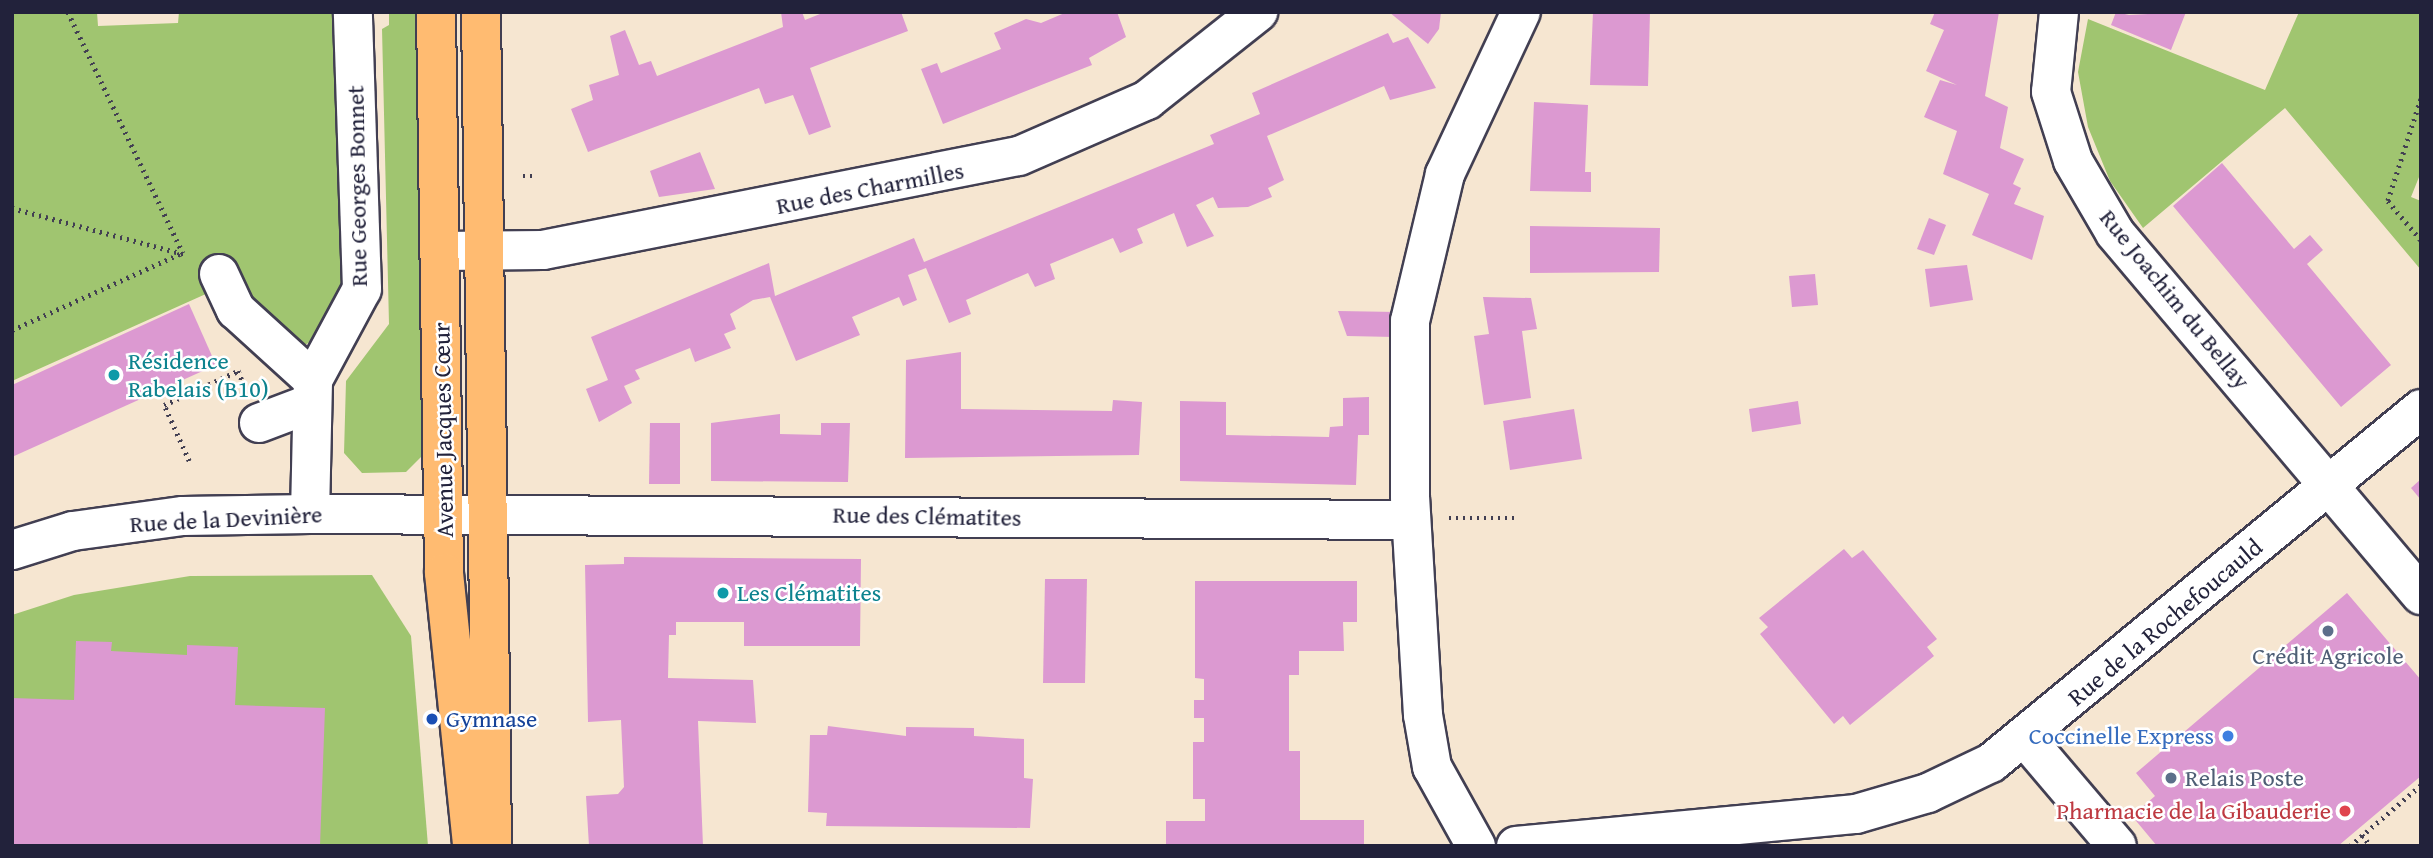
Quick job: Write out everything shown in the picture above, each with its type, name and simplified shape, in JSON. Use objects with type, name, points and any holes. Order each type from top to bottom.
[{"type":"main road","name":"Avenue Jacques Cœur","points":[[436,12],[443,512],[462,791],[472,846]]},
{"type":"main road","name":"Avenue Jacques Cœur","points":[[481,12],[492,846]]},
{"type":"street","name":"Rue Georges Bonnet","points":[[311,392],[356,309],[362,289],[353,12]]},
{"type":"street","name":"Rue des Charmilles","points":[[441,251],[543,250],[1019,156],[1147,100],[1258,12]]},
{"type":"street","points":[[1476,846],[1432,767],[1410,509],[1410,321],[1423,247],[1446,174],[1521,12]]},
{"type":"street","name":"Rue Joachim du Bellay","points":[[2059,12],[2051,92],[2073,161],[2115,233],[2421,595]]},
{"type":"street","points":[[219,274],[236,310],[311,392],[310,514]]},
{"type":"street","points":[[259,423],[311,392]]},
{"type":"street","name":"Rue de la Rochefoucauld","points":[[1516,846],[1856,814],[1928,793],[2026,738],[2421,408]]},
{"type":"street","name":"Rue des Clématites","points":[[443,512],[1410,509]]},
{"type":"street","name":"Rue de la Devinière","points":[[12,550],[73,531],[183,516],[443,512]]},
{"type":"street","points":[[2026,738],[2118,846]]},
{"type":"path","points":[[68,12],[183,253]]},
{"type":"path","points":[[2421,99],[2388,201],[2421,240]]},
{"type":"path","points":[[12,208],[183,253]]},
{"type":"path","points":[[12,330],[183,253]]},
{"type":"path","points":[[189,461],[164,405],[248,366]]},
{"type":"path","points":[[238,371],[242,380]]},
{"type":"path","points":[[1410,509],[1438,518],[1515,518]]},
{"type":"path","points":[[2350,846],[2421,785]]},
{"type":"path","points":[[2362,835],[2371,846]]},
{"type":"green space","points":[[12,12],[97,12],[98,26],[178,23],[179,12],[332,12],[342,308],[313,340],[300,348],[246,300],[237,280],[12,381]]},
{"type":"green space","points":[[389,12],[421,12],[428,450],[406,472],[362,473],[344,453],[346,381],[389,324],[382,29],[389,25]]},
{"type":"green space","points":[[2299,12],[2421,12],[2421,172],[2411,197],[2421,201],[2421,270],[2285,108],[2143,228],[2110,181],[2088,127],[2078,72],[2088,19],[2265,90]]},
{"type":"green space","points":[[372,575],[411,636],[428,846],[12,846],[12,615],[74,595],[190,576]]},
{"type":"building","points":[[781,12],[802,12],[805,20],[825,12],[901,12],[908,31],[810,68],[831,127],[809,135],[793,95],[765,104],[759,88],[588,152],[571,109],[593,100],[589,85],[619,75],[610,36],[625,30],[639,65],[651,61],[657,76],[783,27]]},
{"type":"building","points":[[1067,12],[1117,12],[1126,37],[1089,58],[1092,65],[943,124],[921,69],[937,63],[941,73],[1001,49],[994,33],[1026,19],[1041,23]]},
{"type":"building","points":[[1389,12],[1441,12],[1439,29],[1428,44]]},
{"type":"building","points":[[1593,12],[1650,12],[1648,86],[1590,85]]},
{"type":"building","points":[[1935,12],[1999,12],[1985,96],[2008,107],[2000,148],[2024,159],[2013,184],[2021,188],[2014,204],[2044,216],[2032,260],[1972,235],[1989,194],[1943,174],[1957,131],[1924,117],[1940,80],[1957,85],[1926,71],[1944,30],[1930,24]]},
{"type":"building","points":[[2116,12],[2129,15],[2186,12],[2171,50],[2111,25]]},
{"type":"building","points":[[1388,33],[1393,43],[1408,37],[1436,88],[1390,100],[1384,86],[1267,136],[1284,180],[1268,188],[1272,197],[1248,207],[1218,208],[1213,197],[1196,205],[1214,236],[1187,247],[1174,213],[1137,229],[1143,243],[1120,253],[1113,238],[1050,264],[1055,279],[1035,287],[1028,273],[966,300],[971,314],[949,323],[926,268],[908,275],[917,300],[903,306],[899,297],[852,317],[860,335],[796,361],[770,297],[753,300],[730,314],[736,329],[724,334],[731,348],[695,362],[690,348],[635,370],[640,379],[624,386],[632,403],[599,422],[586,389],[608,380],[591,337],[769,263],[775,296],[914,238],[924,262],[1214,144],[1210,135],[1260,114],[1252,93]]},
{"type":"building","points":[[1534,102],[1588,105],[1585,172],[1591,172],[1591,192],[1530,191]]},
{"type":"building","points":[[700,152],[715,189],[659,197],[650,171]]},
{"type":"building","points":[[2222,163],[2294,249],[2310,235],[2323,250],[2307,264],[2391,365],[2341,407],[2173,206]]},
{"type":"building","points":[[1929,218],[1946,225],[1934,255],[1917,249]]},
{"type":"building","points":[[1530,226],[1660,228],[1659,272],[1530,273]]},
{"type":"building","points":[[1967,265],[1973,300],[1930,307],[1925,269]]},
{"type":"building","points":[[1815,274],[1818,305],[1792,307],[1789,276]]},
{"type":"building","points":[[1483,297],[1531,298],[1537,329],[1522,331],[1531,398],[1484,405],[1474,336],[1489,334]]},
{"type":"building","name":"Résidence Rabelais (B10)","points":[[189,304],[216,365],[12,457],[12,385]]},
{"type":"building","points":[[1338,311],[1397,312],[1394,337],[1347,336]]},
{"type":"building","points":[[961,352],[961,409],[1112,411],[1113,400],[1142,402],[1139,455],[905,458],[906,360]]},
{"type":"building","points":[[1369,397],[1369,435],[1358,435],[1356,485],[1180,481],[1180,401],[1226,402],[1226,435],[1329,437],[1330,427],[1343,426],[1343,398]]},
{"type":"building","points":[[1798,401],[1801,424],[1752,432],[1749,409]]},
{"type":"building","points":[[1574,409],[1582,459],[1510,470],[1503,421]]},
{"type":"building","points":[[780,414],[780,434],[821,435],[821,423],[850,423],[848,482],[711,481],[711,423]]},
{"type":"building","points":[[650,423],[680,423],[680,484],[649,484]]},
{"type":"building","points":[[2421,479],[2421,500],[2411,488]]},
{"type":"building","points":[[1844,549],[1852,558],[1863,550],[1937,639],[1927,647],[1934,656],[1850,725],[1843,716],[1834,724],[1760,634],[1768,627],[1759,618]]},
{"type":"building","points":[[624,557],[861,559],[860,646],[744,646],[744,622],[676,622],[676,635],[669,635],[668,678],[753,680],[756,723],[698,721],[703,846],[589,846],[586,796],[618,794],[624,787],[621,720],[588,722],[585,565],[624,564]]},
{"type":"building","points":[[1045,579],[1087,579],[1085,683],[1043,683]]},
{"type":"building","points":[[1195,581],[1357,581],[1357,622],[1343,622],[1344,651],[1299,651],[1299,675],[1289,675],[1289,751],[1300,751],[1300,820],[1364,820],[1364,846],[1166,846],[1166,821],[1205,821],[1205,799],[1193,799],[1193,742],[1204,742],[1204,718],[1194,718],[1194,700],[1204,700],[1204,679],[1195,678]]},
{"type":"building","points":[[2347,593],[2421,680],[2421,776],[2338,846],[2157,846],[2132,816],[2155,796],[2136,773]]},
{"type":"building","points":[[76,641],[112,642],[111,651],[187,655],[187,645],[238,647],[235,705],[325,708],[320,846],[12,846],[12,698],[74,700]]},
{"type":"building","points":[[828,726],[906,736],[906,727],[974,728],[974,736],[1024,739],[1024,778],[1033,779],[1030,828],[826,826],[827,813],[808,812],[810,735],[827,735]]},
{"type":"place","name":"Résidence Rabelais (B10)","points":[[114,375]]},
{"type":"place","name":"Les Clématites","points":[[723,593]]},
{"type":"place","name":"Crédit Agricole","points":[[2328,631]]},
{"type":"place","name":"Gymnase","points":[[432,719]]},
{"type":"place","name":"Coccinelle Express","points":[[2228,736]]},
{"type":"place","name":"Relais Poste","points":[[2171,778]]},
{"type":"place","name":"Pharmacie de la Gibauderie","points":[[2345,811]]}]
